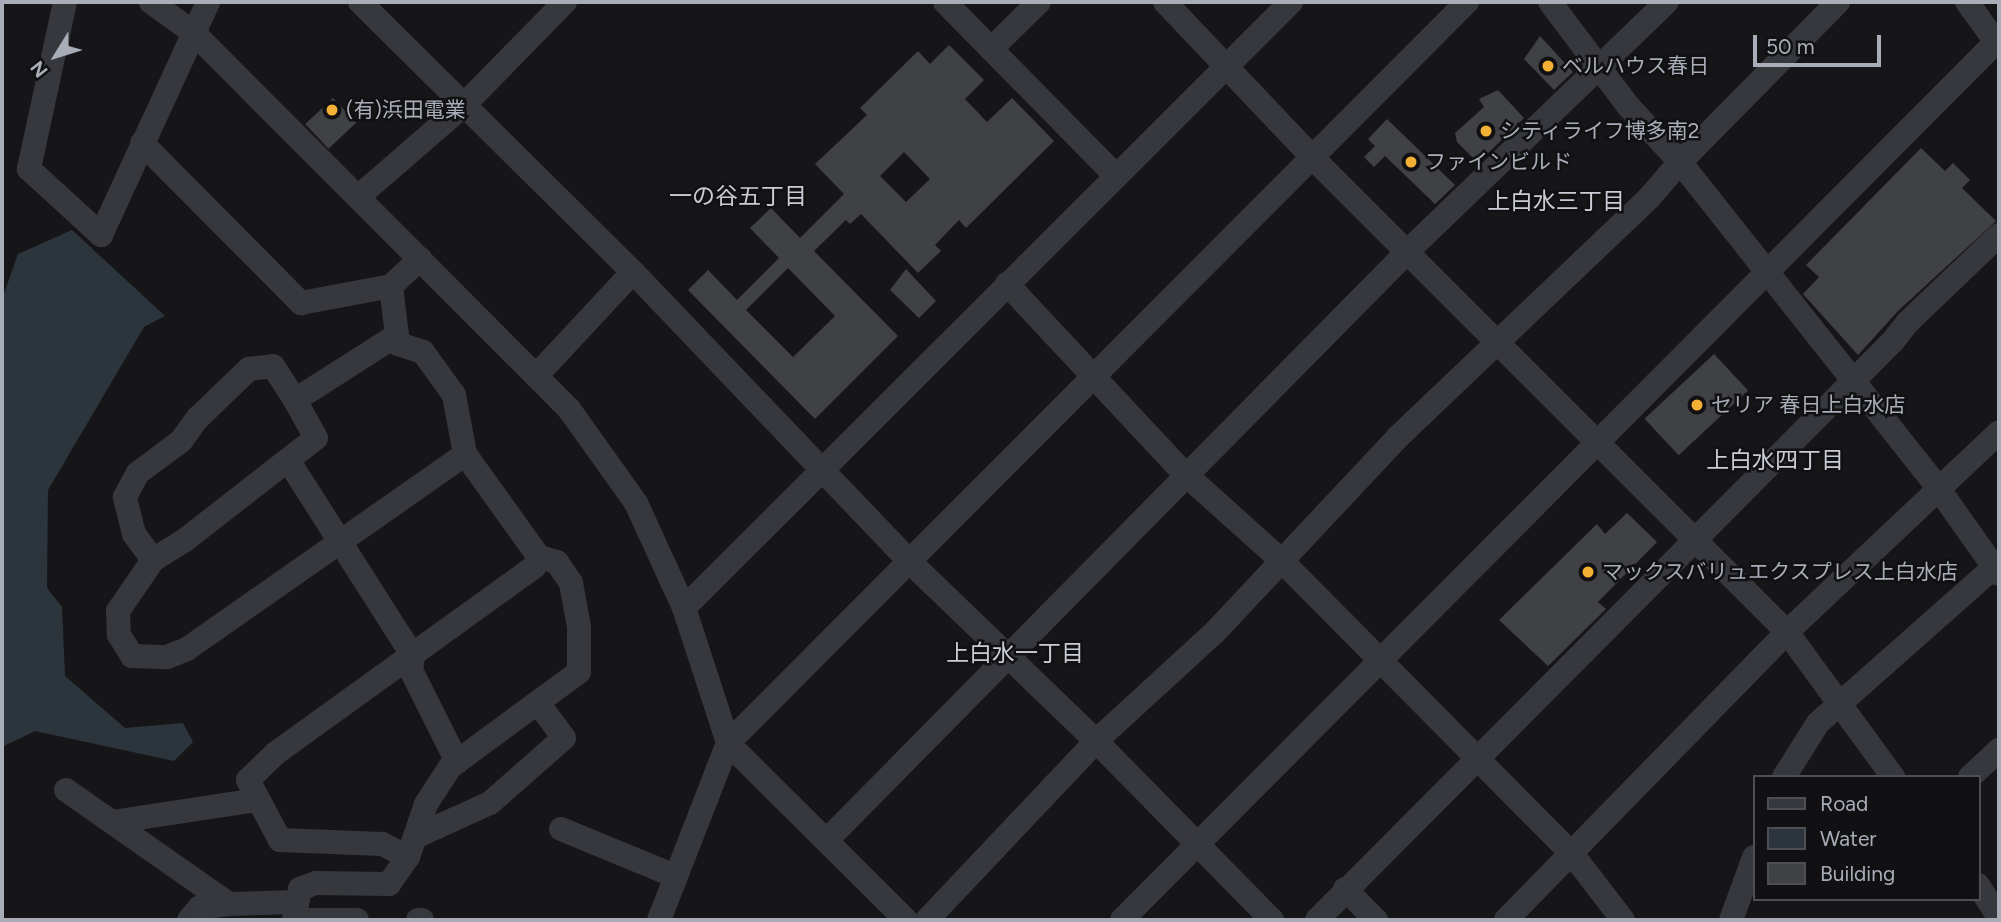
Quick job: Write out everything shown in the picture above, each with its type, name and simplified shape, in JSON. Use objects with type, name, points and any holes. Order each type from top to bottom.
[{"type":"street","points":[[65,2],[29,169],[102,235],[208,2]]},
{"type":"street","points":[[151,2],[194,33],[569,409],[636,503],[684,608],[728,743],[828,839],[906,920]]},
{"type":"street","points":[[360,2],[633,272],[910,562],[1096,741],[1196,847],[1272,920]]},
{"type":"street","points":[[945,2],[1116,176]]},
{"type":"street","points":[[991,49],[1039,2]]},
{"type":"street","points":[[1165,2],[1228,65],[1311,156],[1499,339],[1787,632],[1892,775]]},
{"type":"street","points":[[684,608],[1291,2]]},
{"type":"street","points":[[659,920],[728,743],[1467,2]]},
{"type":"street","points":[[1550,2],[1629,107],[1680,162],[1768,271],[1998,568],[1839,704],[1800,746],[1785,775]]},
{"type":"street","points":[[828,839],[1185,474],[1408,251],[1667,2]]},
{"type":"street","points":[[927,920],[1096,741],[1215,632],[1281,560],[1499,339],[1649,198],[1680,162],[1838,2]]},
{"type":"street","points":[[1122,920],[1378,660],[1998,42],[1966,2]]},
{"type":"street","points":[[358,197],[463,106],[557,4]]},
{"type":"street","points":[[142,143],[300,303],[391,286],[420,259]]},
{"type":"street","points":[[1317,920],[1695,537],[1999,235]]},
{"type":"street","points":[[536,376],[633,272]]},
{"type":"street","points":[[1007,285],[1185,474],[1281,560],[1573,855],[1623,920]]},
{"type":"street","points":[[295,914],[300,889],[316,883],[389,884],[412,847],[426,804],[457,762],[579,672],[579,626],[571,583],[557,562],[539,556],[465,454],[454,395],[423,352],[398,344],[391,286]]},
{"type":"street","points":[[296,400],[397,335]]},
{"type":"street","points":[[153,560],[134,534],[125,496],[138,474],[181,441],[248,369],[273,366],[296,400],[316,438],[186,540],[153,560],[118,611],[119,635],[132,656],[167,657],[187,649],[465,454]]},
{"type":"street","points":[[1506,920],[1573,855],[1787,632],[1999,432]]},
{"type":"street","points":[[288,460],[413,656],[411,670],[457,762]]},
{"type":"street","points":[[538,703],[564,738],[490,803],[412,847],[280,841],[248,780],[276,753],[534,567],[539,556]]},
{"type":"street","points":[[1972,775],[1999,750]]},
{"type":"street","points":[[66,790],[229,904]]},
{"type":"street","points":[[112,822],[258,800]]},
{"type":"street","points":[[561,829],[675,876]]},
{"type":"street","points":[[1731,920],[1752,862]]},
{"type":"street","points":[[1980,888],[1999,917]]},
{"type":"street","points":[[1345,889],[1376,920]]},
{"type":"street","points":[[189,920],[199,908],[229,904],[357,920]]},
{"type":"water","points":[[72,230],[165,316],[144,327],[48,490],[47,588],[62,607],[65,676],[125,728],[183,723],[193,742],[174,761],[35,731],[2,747],[2,299],[18,254]]},
{"type":"building","name":"ベルハウス春日","points":[[1540,36],[1573,72],[1554,90],[1524,59]]},
{"type":"building","points":[[949,45],[984,80],[965,99],[987,122],[1012,98],[1054,141],[966,228],[959,220],[935,245],[941,251],[918,273],[861,214],[850,224],[846,220],[814,251],[898,336],[815,419],[688,290],[708,270],[737,300],[779,258],[750,228],[771,208],[800,238],[844,194],[815,164],[867,115],[860,108],[918,51],[930,64]],"holes":[[[904,152],[930,179],[906,202],[880,176]],[[788,268],[835,316],[793,357],[746,310]]]},
{"type":"building","name":"シティライフ博多南2","points":[[1498,90],[1524,118],[1478,163],[1457,142],[1455,133],[1484,107],[1479,99]]},
{"type":"building","name":"(有)浜田電業","points":[[333,98],[356,123],[328,149],[305,124]]},
{"type":"building","name":"ファインビルド","points":[[1387,119],[1455,185],[1435,204],[1385,156],[1374,167],[1364,157],[1375,146],[1368,139]]},
{"type":"building","points":[[1921,148],[1945,171],[1953,163],[1970,180],[1962,188],[1996,221],[1898,311],[1858,355],[1803,294],[1819,277],[1806,265]]},
{"type":"building","points":[[906,269],[936,301],[919,318],[890,290]]},
{"type":"building","name":"セリア 春日上白水店","points":[[1714,354],[1748,391],[1679,455],[1645,419]]},
{"type":"building","name":"マックスバリュエクスプレス上白水店","points":[[1627,513],[1657,542],[1598,602],[1606,609],[1548,666],[1499,620],[1597,524],[1605,534]]},
{"type":"place","name":"ベルハウス春日","points":[[1548,66]]},
{"type":"place","name":"(有)浜田電業","points":[[332,110]]},
{"type":"place","name":"シティライフ博多南2","points":[[1486,131]]},
{"type":"place","name":"ファインビルド","points":[[1411,162]]},
{"type":"place","name":"セリア 春日上白水店","points":[[1697,405]]},
{"type":"place","name":"マックスバリュエクスプレス上白水店","points":[[1588,572]]},
{"type":"district","name":"一の谷五丁目","points":[[738,196]]},
{"type":"district","name":"上白水三丁目","points":[[1556,201]]},
{"type":"district","name":"上白水四丁目","points":[[1775,460]]},
{"type":"district","name":"上白水一丁目","points":[[1015,653]]}]
